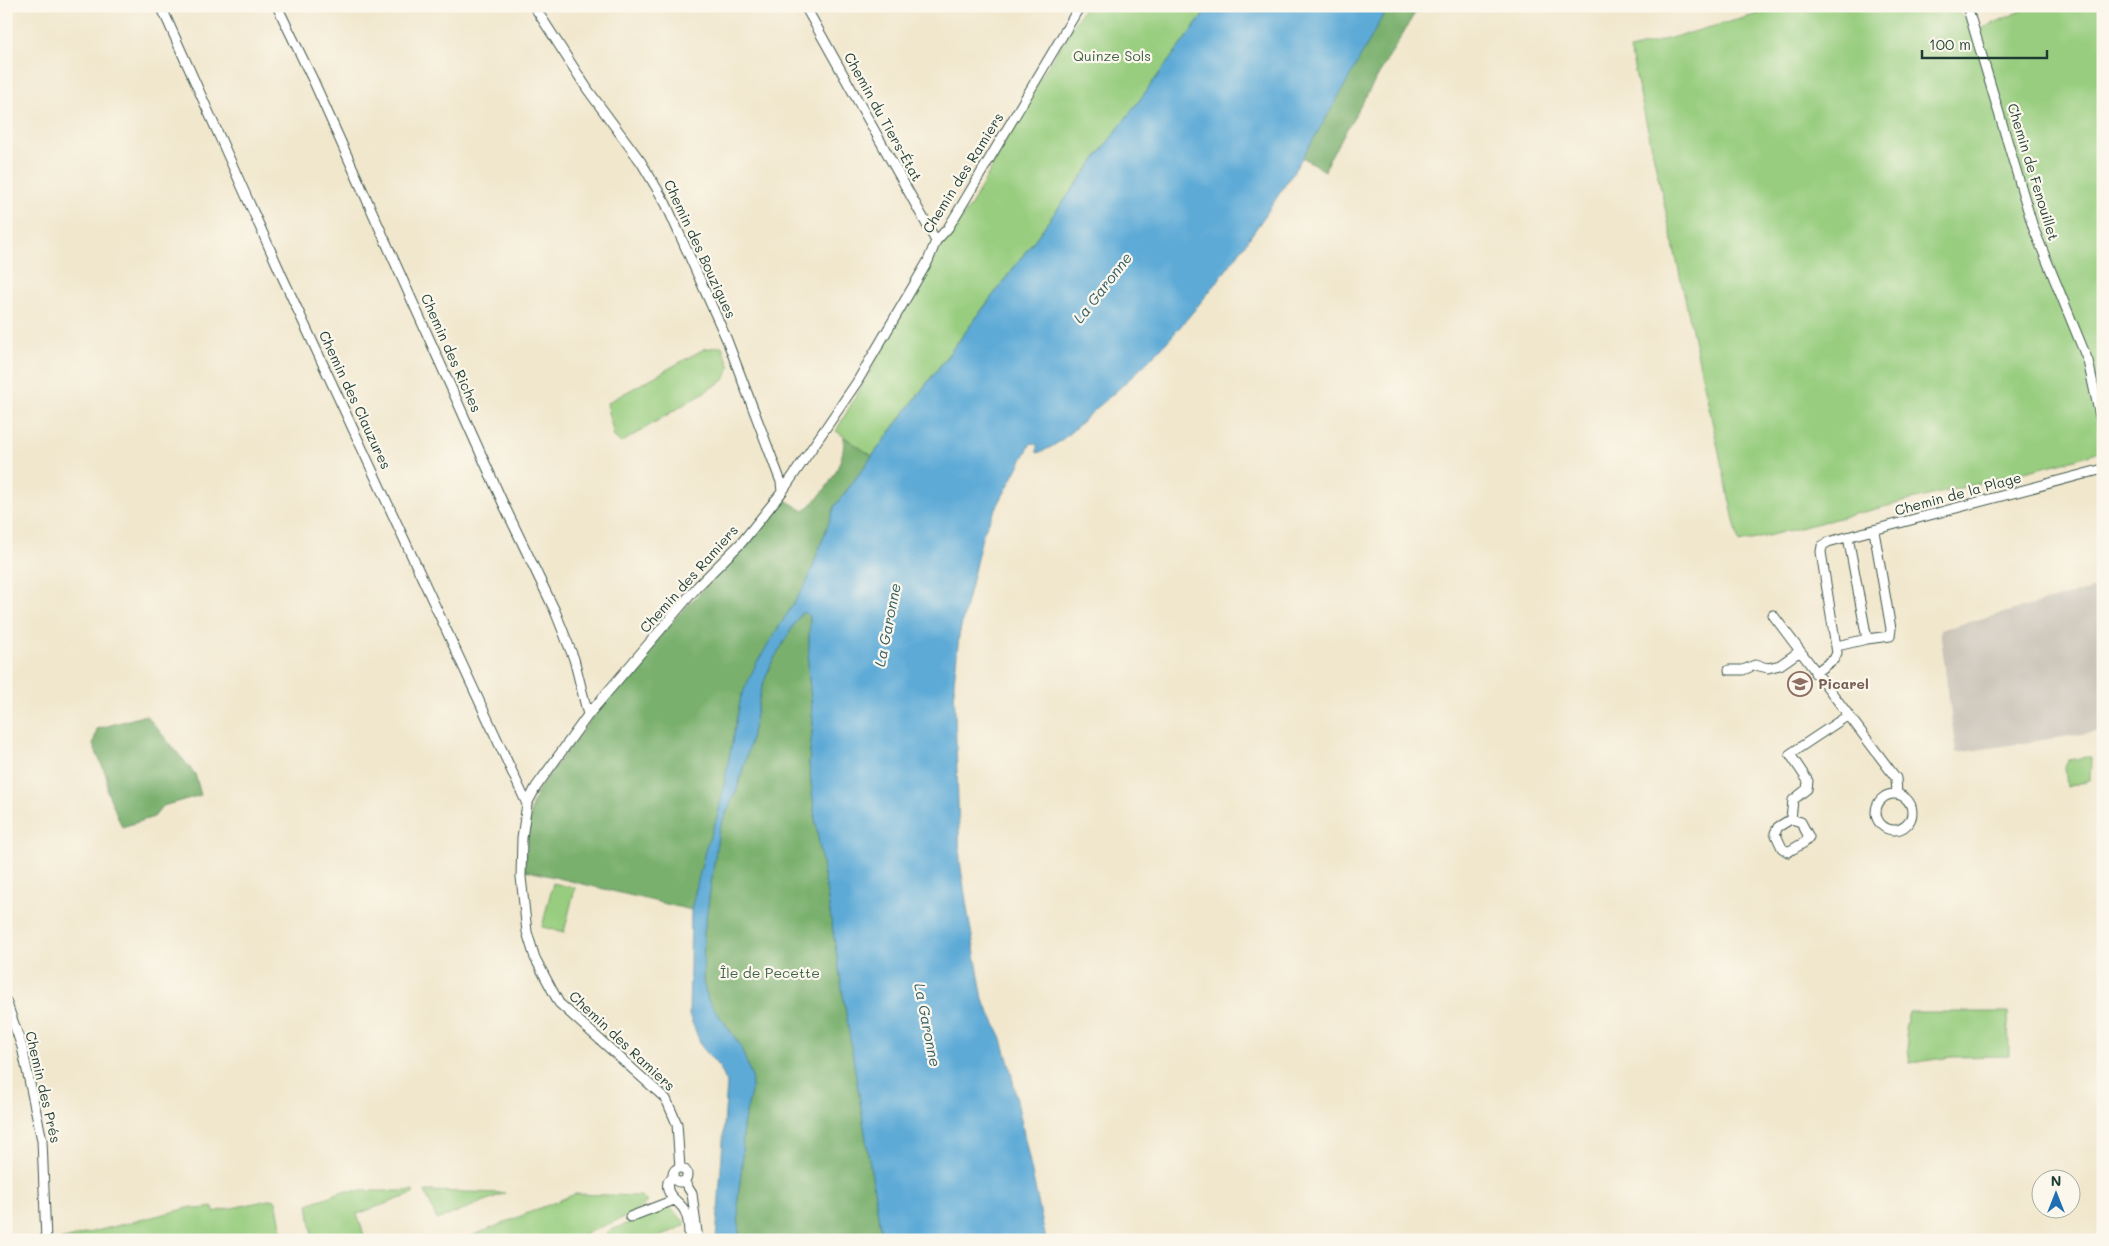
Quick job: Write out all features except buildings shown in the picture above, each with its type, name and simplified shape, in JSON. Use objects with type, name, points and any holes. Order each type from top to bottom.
[{"type":"street","name":"Chemin des Clauzures","points":[[161,6],[287,285],[528,804]]},
{"type":"street","name":"Chemin des Riches","points":[[277,6],[314,82],[502,501],[555,610],[574,659],[588,715]]},
{"type":"street","name":"Chemin des Bouzigues","points":[[534,6],[588,90],[657,188],[727,340],[781,482],[782,492]]},
{"type":"street","name":"Chemin du Tiers-État","points":[[805,6],[936,241]]},
{"type":"street","name":"Chemin des Ramiers","points":[[680,1168],[677,1124],[666,1099],[559,1003],[534,958],[528,932],[521,877],[522,838],[528,804],[536,787],[588,715],[697,587],[742,542],[782,492],[857,382],[928,261],[936,241],[948,228],[961,207],[1080,6]]},
{"type":"street","name":"Chemin de Fenouillet","points":[[1967,6],[2033,226],[2088,361],[2103,430]]},
{"type":"street","points":[[776,469],[787,474],[795,473]]},
{"type":"street","name":"Chemin de la Plage","points":[[1837,646],[1821,552],[1822,546],[1848,537],[2103,469]]},
{"type":"street","points":[[1815,673],[1834,658],[1837,653],[1837,646],[1890,636],[1891,629],[1874,530]]},
{"type":"street","points":[[1848,537],[1867,639]]},
{"type":"street","points":[[1772,615],[1896,778],[1896,794]]},
{"type":"street","points":[[1730,670],[1743,670],[1755,666],[1768,668],[1780,665],[1800,651]]},
{"type":"street","points":[[1792,819],[1793,800],[1807,790],[1808,781],[1790,754],[1847,716]]},
{"type":"street","points":[[1896,794],[1906,798],[1911,806],[1911,817],[1906,825],[1896,829],[1886,828],[1879,821],[1876,812],[1879,802],[1886,795],[1896,794]]},
{"type":"street","name":"Chemin des Prés","points":[[6,1001],[22,1047],[42,1140],[46,1240]]},
{"type":"street","points":[[684,1181],[687,1172],[680,1168],[674,1171],[673,1177],[668,1182],[667,1189],[674,1200],[683,1208],[687,1218],[689,1240]]},
{"type":"street","points":[[673,1177],[677,1182],[684,1181]]},
{"type":"street","points":[[684,1181],[692,1194],[698,1240]]},
{"type":"street","points":[[630,1218],[674,1200]]},
{"type":"shaded area","points":[[2103,586],[2103,731],[1956,753],[1940,630]]},
{"type":"green space","name":"Quinze Sols","points":[[1085,6],[1210,6],[872,456],[836,431],[936,255],[972,204],[1036,85]]},
{"type":"green space","points":[[1388,6],[1419,6],[1328,161],[1325,171],[1302,157]]},
{"type":"green space","points":[[1795,6],[1957,12],[1981,29],[2032,6],[2103,6],[2103,450],[2076,459],[1739,543],[1630,49],[1773,10]]},
{"type":"green space","points":[[722,346],[730,367],[724,380],[621,443],[614,437],[607,403],[704,349]]},
{"type":"green space","points":[[844,437],[872,456],[835,506],[807,582],[756,664],[741,697],[718,815],[705,851],[691,910],[525,870],[532,805],[539,788],[592,718],[674,619],[747,545],[782,498],[804,511],[819,496],[837,468],[841,458]]},
{"type":"green space","name":"Île de Pecette","points":[[801,613],[806,613],[810,616],[808,667],[813,723],[809,763],[815,818],[882,1240],[739,1240],[738,1196],[742,1166],[743,1126],[751,1092],[740,1045],[708,1000],[703,982],[704,932],[719,829],[737,789],[749,748],[761,690],[771,664]]},
{"type":"green space","points":[[146,715],[195,774],[201,795],[163,806],[154,817],[122,827],[107,791],[107,777],[93,745],[97,729]]},
{"type":"green space","points":[[2091,758],[2090,780],[2067,787],[2065,766],[2069,760]]},
{"type":"green space","points":[[553,883],[575,888],[564,932],[542,927]]},
{"type":"green space","points":[[1909,1012],[2008,1012],[2009,1056],[1951,1057],[1910,1063],[1905,1028]]},
{"type":"green space","points":[[343,1191],[413,1191],[413,1194],[357,1214],[365,1238],[313,1240],[308,1204]]},
{"type":"green space","points":[[425,1191],[505,1193],[437,1220]]},
{"type":"green space","points":[[575,1194],[641,1196],[647,1202],[635,1213],[569,1240],[462,1240]]},
{"type":"green space","points":[[273,1199],[276,1201],[284,1240],[60,1240],[192,1207],[198,1209],[213,1207],[214,1212]]},
{"type":"green space","points":[[668,1206],[685,1222],[685,1225],[653,1240],[605,1240],[608,1232]]},
{"type":"water","name":"La Garonne","points":[[1210,6],[1388,6],[1316,135],[1235,258],[1164,345],[1069,434],[1054,446],[1037,453],[1037,444],[1031,443],[983,533],[959,636],[954,683],[960,861],[983,999],[1001,1036],[1010,1067],[1046,1240],[882,1240],[815,818],[809,763],[813,723],[808,667],[810,617],[806,613],[801,613],[771,664],[761,690],[749,748],[737,789],[719,829],[704,932],[703,982],[708,1000],[740,1045],[752,1077],[751,1092],[743,1126],[742,1166],[738,1196],[739,1240],[716,1240],[727,1083],[720,1068],[702,1047],[689,1015],[691,910],[705,851],[718,815],[741,697],[756,664],[807,582],[835,506]]},
{"type":"place","name":"Picarel","points":[[1800,684]]}]
